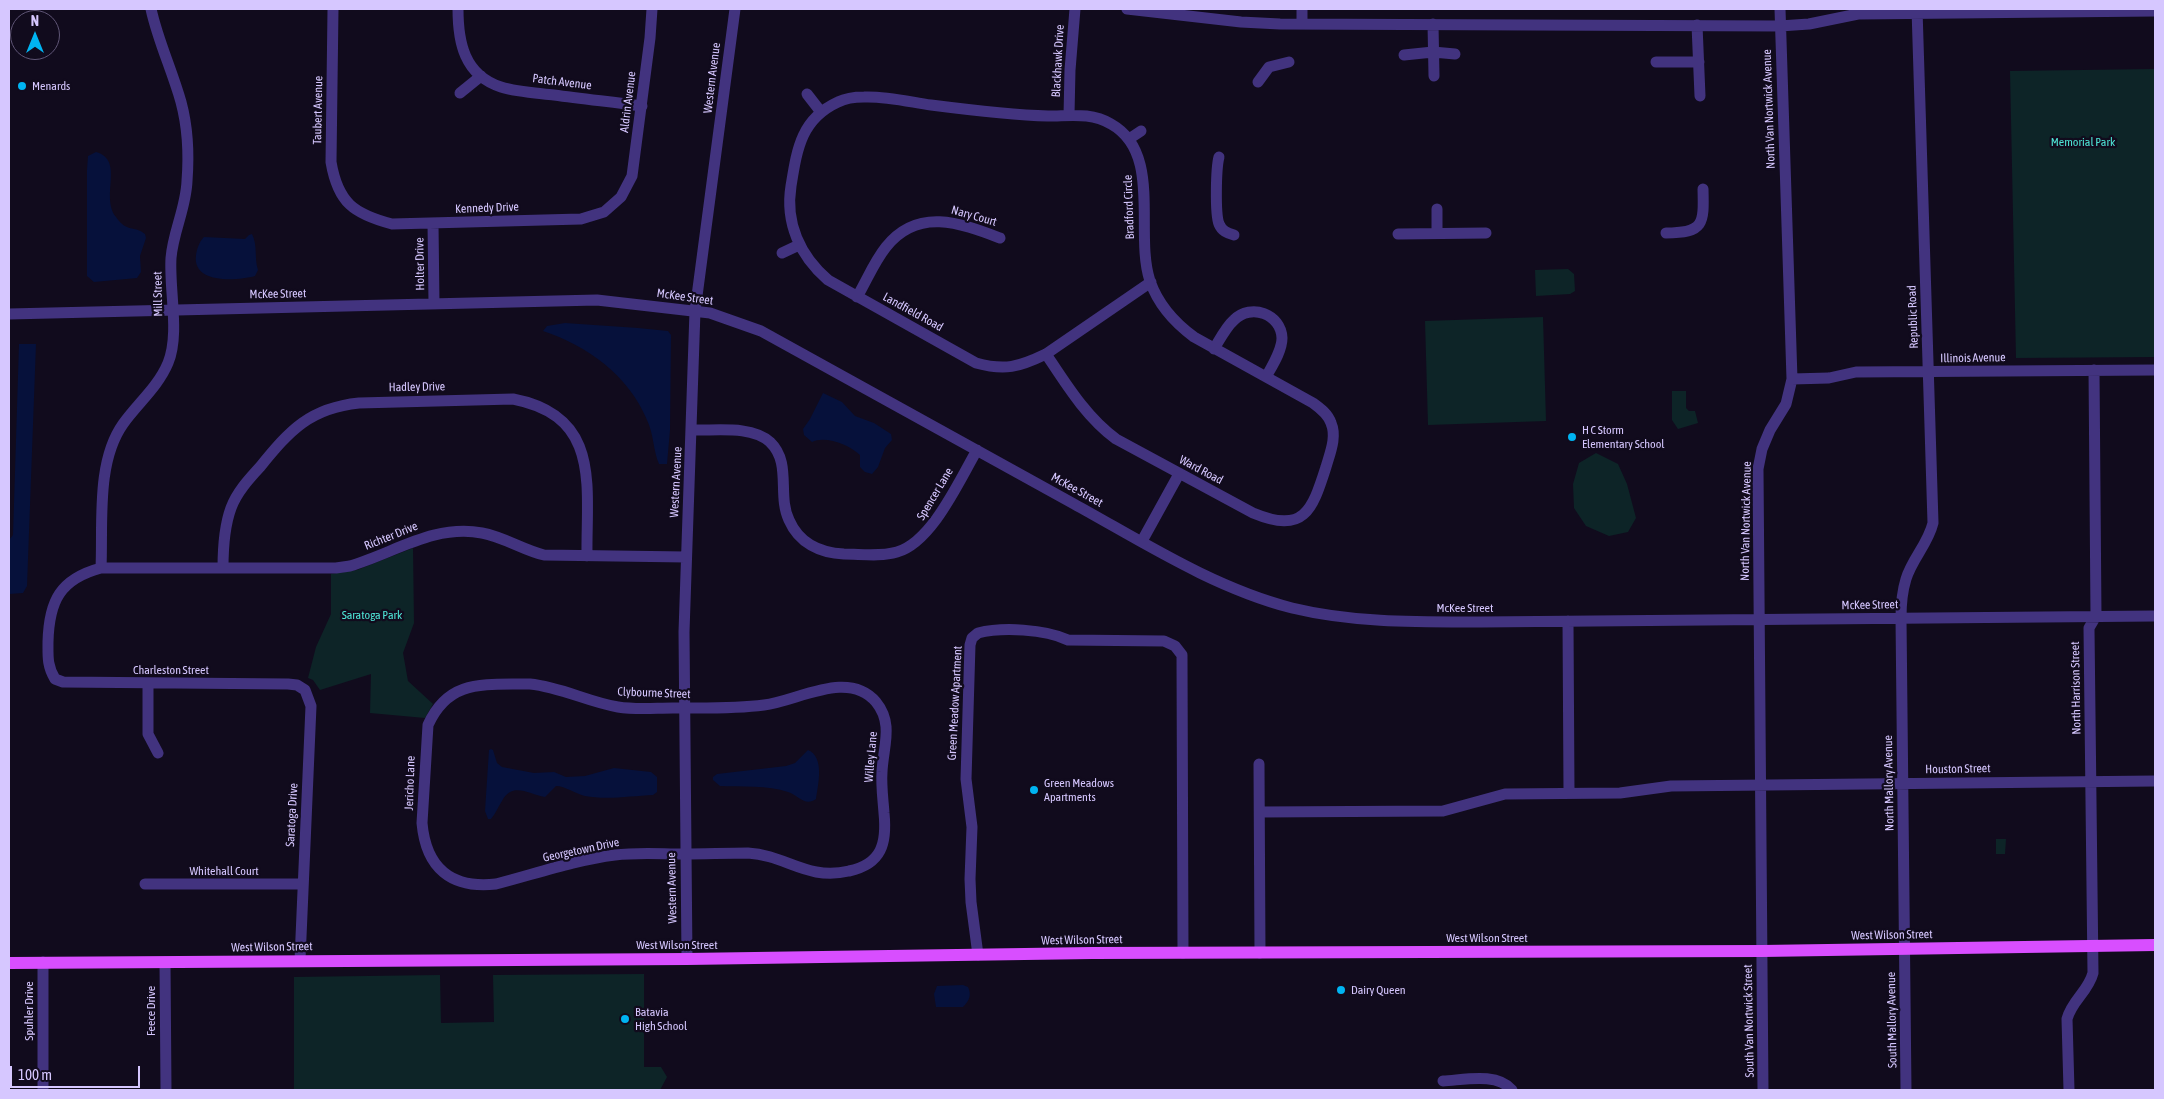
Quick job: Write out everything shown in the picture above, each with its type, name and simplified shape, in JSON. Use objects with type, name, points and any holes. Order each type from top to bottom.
[{"type":"main road","name":"West Wilson Street","points":[[9,962],[687,959],[1183,953],[1762,951],[2155,946]]},
{"type":"street","name":"Mill Street","points":[[101,568],[107,459],[114,439],[123,424],[159,379],[168,363],[172,346],[171,258],[186,200],[188,182],[187,129],[181,102],[151,9]]},
{"type":"street","name":"Taubert Avenue","points":[[332,9],[331,162],[334,177],[351,207]]},
{"type":"street","points":[[458,9],[460,43],[471,65],[481,76],[460,93]]},
{"type":"street","name":"Aldrin Avenue","points":[[622,197],[632,176],[642,106],[652,9]]},
{"type":"street","name":"Western Avenue","points":[[687,959],[684,708],[686,557],[695,312],[735,9]]},
{"type":"street","name":"Blackhawk Drive","points":[[1069,115],[1070,70],[1075,9]]},
{"type":"street","points":[[1127,9],[1241,22],[1780,26],[1809,24],[1858,14],[1917,11],[2155,11]]},
{"type":"street","points":[[1302,9],[1302,23]]},
{"type":"street","name":"North Van Nortwick Avenue","points":[[1762,951],[1758,469],[1762,449],[1770,430],[1786,404],[1792,379],[1780,9]]},
{"type":"street","name":"Republic Road","points":[[1901,618],[1902,597],[1906,579],[1928,539],[1933,523],[1917,11]]},
{"type":"street","points":[[1433,24],[1434,76]]},
{"type":"street","points":[[1697,25],[1700,96]]},
{"type":"street","points":[[1404,55],[1433,52],[1456,54]]},
{"type":"street","points":[[1258,82],[1269,67],[1289,62]]},
{"type":"street","points":[[1656,62],[1699,62]]},
{"type":"street","name":"Patch Avenue","points":[[481,76],[500,87],[513,90],[642,106]]},
{"type":"street","points":[[807,94],[822,111]]},
{"type":"street","name":"Bradford Circle","points":[[822,111],[839,101],[864,97],[1001,114],[1088,115],[1099,118],[1120,129],[1136,150],[1141,164],[1144,250],[1151,282],[1162,304],[1174,319],[1194,337],[1322,409],[1331,422],[1333,442]]},
{"type":"street","name":"Landfield Road","points":[[822,111],[806,127],[795,160],[790,192],[790,208],[792,224],[799,245],[817,270],[828,280],[976,363],[994,368],[1008,368],[1027,363],[1046,354],[1151,282]]},
{"type":"street","points":[[1129,139],[1141,131]]},
{"type":"street","points":[[1219,157],[1216,167],[1218,223],[1223,231],[1234,236]]},
{"type":"street","points":[[1666,233],[1685,233],[1692,231],[1697,226],[1704,213],[1703,189]]},
{"type":"street","name":"Kennedy Drive","points":[[351,207],[368,218],[392,224],[581,219],[604,212],[622,197]]},
{"type":"street","points":[[1437,209],[1437,233]]},
{"type":"street","name":"Nary Court","points":[[857,297],[887,246],[896,237],[918,225],[946,221],[974,228],[1000,238]]},
{"type":"street","name":"Holter Drive","points":[[433,223],[434,304]]},
{"type":"street","points":[[1398,234],[1486,233]]},
{"type":"street","points":[[782,253],[799,245]]},
{"type":"street","name":"McKee Street","points":[[9,314],[597,300],[710,313],[761,331],[1176,560],[1258,597],[1322,614],[1364,620],[1409,622],[2155,616]]},
{"type":"street","points":[[1214,349],[1234,319],[1247,312],[1259,311],[1274,319],[1280,328],[1282,339],[1266,377]]},
{"type":"street","name":"Ward Road","points":[[1046,354],[1083,407],[1105,431],[1116,439],[1252,514],[1279,522],[1302,516],[1313,506],[1333,442]]},
{"type":"street","name":"North Harrison Street","points":[[2069,1090],[2067,1019],[2070,1008],[2090,984],[2093,973],[2089,628],[2096,616],[2094,370]]},
{"type":"street","name":"Illinois Avenue","points":[[1792,379],[1829,378],[1856,372],[2155,370]]},
{"type":"street","name":"Hadley Drive","points":[[223,568],[226,523],[232,507],[247,482],[285,436],[296,426],[324,410],[341,405],[360,403],[514,399],[530,402],[548,410],[574,434],[582,450],[586,466],[587,556]]},
{"type":"street","name":"Spencer Lane","points":[[692,430],[746,432],[768,440],[779,453],[782,462],[784,504],[790,523],[804,541],[813,547],[839,554],[890,554],[905,550],[918,541],[931,527],[977,450]]},
{"type":"street","points":[[1142,541],[1179,474]]},
{"type":"street","name":"Richter Drive","points":[[101,568],[336,568],[350,566],[429,536],[455,531],[485,534],[528,551],[544,555],[686,557]]},
{"type":"street","name":"Charleston Street","points":[[101,568],[86,572],[72,580],[61,591],[53,604],[50,617],[48,662],[55,679],[72,683],[288,684]]},
{"type":"street","name":"North Mallory Avenue","points":[[1901,618],[1905,948]]},
{"type":"street","points":[[1568,621],[1569,792]]},
{"type":"street","name":"Green Meadow Apartment","points":[[978,955],[971,902],[972,827],[966,779],[970,645],[972,638],[978,633],[1022,631],[1053,634],[1068,640],[1164,641],[1175,646],[1182,655],[1183,953]]},
{"type":"street","points":[[148,684],[148,734],[158,753]]},
{"type":"street","name":"Saratoga Drive","points":[[288,684],[297,685],[305,690],[311,706],[300,960]]},
{"type":"street","name":"Clybourne Street","points":[[442,701],[455,693],[483,685],[530,684],[560,689],[619,707],[684,708],[764,705],[839,686],[868,695]]},
{"type":"street","name":"Willey Lane","points":[[868,695],[880,709],[887,726],[882,773],[884,843],[878,855]]},
{"type":"street","name":"Jericho Lane","points":[[438,867],[426,847],[422,823],[426,731],[434,712],[442,701]]},
{"type":"street","points":[[1259,764],[1260,953]]},
{"type":"street","name":"Houston Street","points":[[1260,812],[1443,811],[1505,794],[1620,793],[1671,786],[2155,781]]},
{"type":"street","name":"Georgetown Drive","points":[[438,867],[456,880],[479,886],[496,884],[613,855],[761,854],[820,874],[850,871],[865,866],[878,855]]},
{"type":"street","name":"Whitehall Court","points":[[145,884],[303,884]]},
{"type":"street","name":"South Mallory Avenue","points":[[1905,948],[1906,1090]]},
{"type":"street","name":"South Van Nortwick Street","points":[[1762,951],[1763,1090]]},
{"type":"street","name":"Spuhler Drive","points":[[42,962],[43,1090]]},
{"type":"street","name":"Feece Drive","points":[[165,962],[166,1090]]},
{"type":"street","points":[[1443,1082],[1484,1079],[1506,1083],[1512,1090]]},
{"type":"green space","name":"Memorial Park","points":[[2155,69],[2155,357],[2016,358],[2010,71]]},
{"type":"green space","points":[[1568,269],[1574,274],[1575,291],[1570,294],[1536,296],[1535,270]]},
{"type":"green space","points":[[1543,317],[1546,421],[1428,425],[1425,321]]},
{"type":"green space","points":[[1672,391],[1686,391],[1686,408],[1689,411],[1695,411],[1698,423],[1678,429],[1672,420]]},
{"type":"green space","points":[[1596,453],[1618,464],[1627,484],[1636,518],[1628,532],[1609,536],[1586,526],[1574,508],[1573,484],[1579,463]]},
{"type":"green space","name":"Saratoga Park","points":[[413,548],[414,623],[403,653],[408,681],[433,704],[425,718],[370,713],[371,674],[320,690],[313,680],[308,678],[316,647],[331,614],[331,574],[357,570]]},
{"type":"green space","points":[[1996,839],[2006,839],[2005,854],[1996,854]]},
{"type":"green space","points":[[644,974],[644,1067],[661,1067],[667,1077],[660,1090],[294,1090],[294,977],[440,975],[441,1023],[494,1022],[493,975]]},
{"type":"shaded area","points":[[96,152],[105,156],[109,163],[111,171],[110,199],[116,217],[127,227],[145,234],[146,238],[140,256],[141,272],[137,278],[94,282],[87,276],[88,156]]},
{"type":"shaded area","points":[[252,234],[258,270],[255,276],[227,279],[208,276],[201,271],[197,264],[196,255],[198,246],[204,237],[245,239]]},
{"type":"shaded area","points":[[565,323],[668,331],[671,335],[670,430],[667,464],[659,464],[647,420],[639,404],[618,376],[605,364],[576,345],[543,331],[547,326]]},
{"type":"shaded area","points":[[19,344],[36,344],[27,586],[23,593],[9,594],[9,540],[13,535]]},
{"type":"shaded area","points":[[823,393],[842,402],[855,416],[874,423],[891,434],[892,440],[885,448],[878,467],[872,474],[865,472],[860,467],[860,455],[856,451],[830,440],[812,442],[804,435],[803,429]]},
{"type":"shaded area","points":[[491,749],[497,763],[502,767],[534,773],[554,772],[566,777],[585,776],[614,768],[651,772],[657,777],[657,792],[653,795],[602,798],[585,796],[556,786],[545,797],[516,790],[506,795],[493,817],[488,819],[485,811],[489,750]]},
{"type":"shaded area","points":[[808,750],[817,759],[819,765],[816,799],[812,801],[805,801],[792,793],[763,787],[720,786],[713,780],[713,777],[717,774],[786,766],[795,763]]},
{"type":"shaded area","points":[[963,985],[968,987],[970,995],[963,1007],[936,1007],[934,994],[937,986]]},
{"type":"place","name":"Menards","points":[[22,86]]},
{"type":"place","name":"H C Storm Elementary School","points":[[1572,437]]},
{"type":"place","name":"Green Meadows Apartments","points":[[1034,790]]},
{"type":"place","name":"Dairy Queen","points":[[1341,990]]},
{"type":"place","name":"Batavia High School","points":[[625,1019]]}]
